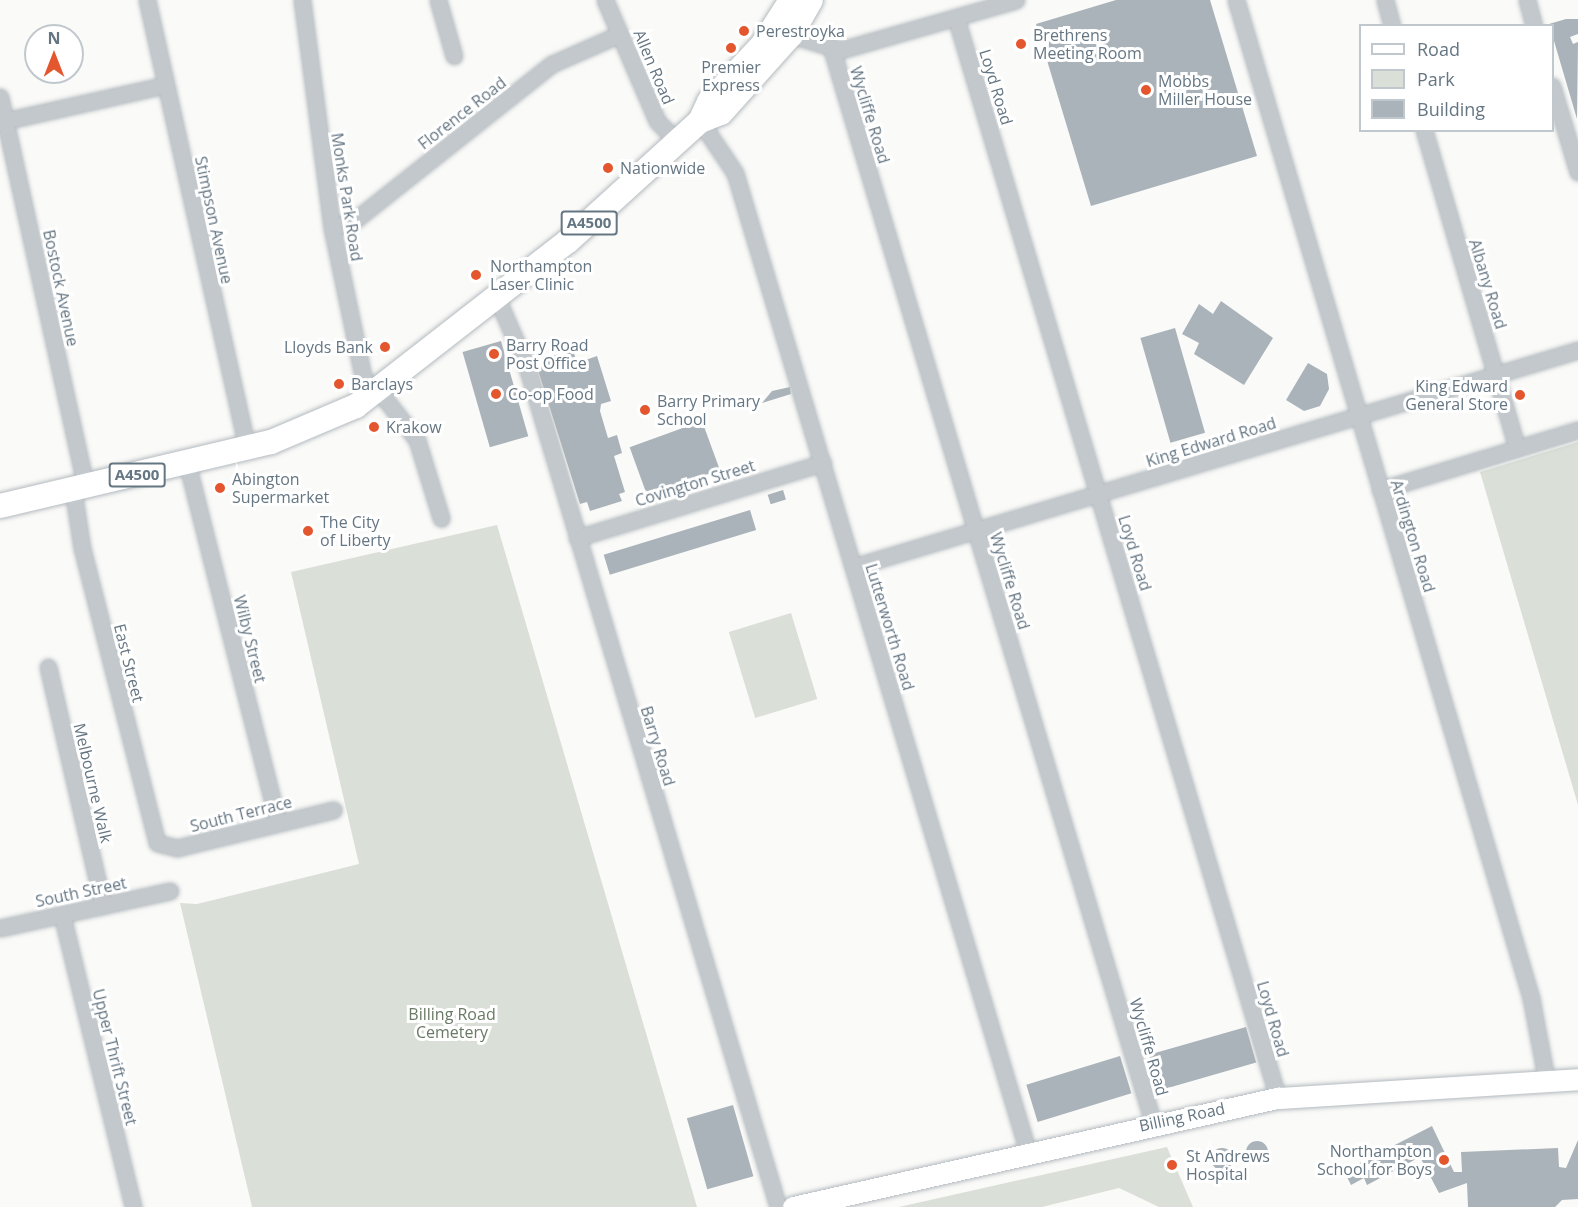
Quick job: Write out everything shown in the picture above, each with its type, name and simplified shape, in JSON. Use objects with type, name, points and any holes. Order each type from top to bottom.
[{"type":"main road","name":"A4500","points":[[0,506],[247,449],[315,426],[375,393],[497,298],[678,143],[700,121],[734,100],[791,35],[792,1]]},
{"type":"main road","name":"A4500","points":[[700,121],[709,102],[764,44],[792,1]]},
{"type":"main road","name":"A4500","points":[[764,44],[791,35]]},
{"type":"street","name":"Stimpson Avenue","points":[[147,0],[247,449]]},
{"type":"street","name":"Monks Park Road","points":[[302,0],[332,228],[363,376],[417,440],[441,518]]},
{"type":"street","points":[[438,0],[454,57]]},
{"type":"street","name":"Allen Road","points":[[605,0],[657,121],[678,143]]},
{"type":"street","points":[[791,35],[832,50],[1016,0]]},
{"type":"street","name":"Ardington Road","points":[[1236,0],[1531,998],[1547,1083]]},
{"type":"street","points":[[1385,0],[1391,24]]},
{"type":"street","points":[[1527,0],[1533,24]]},
{"type":"street","name":"Loyd Road","points":[[956,18],[1278,1098]]},
{"type":"street","name":"Florence Road","points":[[332,228],[355,220],[552,64],[620,34]]},
{"type":"street","name":"Wycliffe Road","points":[[832,50],[1153,1123]]},
{"type":"street","points":[[3,122],[166,85]]},
{"type":"street","points":[[1554,93],[1578,172]]},
{"type":"street","name":"Bostock Avenue","points":[[0,97],[3,122],[80,488]]},
{"type":"street","name":"Lutterworth Road","points":[[700,121],[735,173],[1028,1152]]},
{"type":"street","name":"Albany Road","points":[[1425,132],[1517,449]]},
{"type":"street","name":"Barry Road","points":[[497,298],[527,367],[778,1207]]},
{"type":"street","name":"King Edward Road","points":[[853,567],[1578,350]]},
{"type":"street","points":[[1380,490],[1578,430]]},
{"type":"street","name":"Wilby Street","points":[[188,463],[278,823]]},
{"type":"street","name":"Covington Street","points":[[577,538],[823,463]]},
{"type":"street","name":"East Street","points":[[80,488],[157,843]]},
{"type":"street","name":"Melbourne Walk","points":[[48,667],[103,906]]},
{"type":"street","name":"South Terrace","points":[[157,843],[177,848],[333,810]]},
{"type":"street","name":"South Street","points":[[0,928],[170,891]]},
{"type":"street","name":"Upper Thrift Street","points":[[62,915],[133,1207]]},
{"type":"street","name":"Billing Road","points":[[793,1207],[1153,1123],[1278,1098],[1547,1083],[1578,1079]]},
{"type":"green space","points":[[1578,442],[1578,805],[1480,472]]},
{"type":"green space","name":"Billing Road Cemetery","points":[[497,525],[697,1207],[252,1207],[180,903],[197,904],[359,864],[291,572]]},
{"type":"green space","points":[[791,613],[817,699],[755,718],[729,632]]},
{"type":"green space","points":[[1167,1147],[1193,1207],[1159,1207],[1119,1188],[1042,1207],[899,1207]]},
{"type":"building","name":"Mobbs Miller House","points":[[1116,0],[1210,0],[1257,156],[1091,206],[1036,24]]},
{"type":"building","points":[[1566,19],[1578,19],[1578,34],[1570,37],[1573,44],[1578,42],[1577,119],[1554,41],[1554,24],[1549,24]]},
{"type":"building","points":[[1221,301],[1273,338],[1244,385],[1194,354],[1199,343],[1182,334],[1199,304],[1213,314]]},
{"type":"building","points":[[1175,328],[1205,433],[1170,443],[1140,338]]},
{"type":"building","name":"Co-op Food","points":[[501,341],[528,436],[490,447],[463,352]]},
{"type":"building","points":[[573,350],[577,363],[597,356],[611,401],[601,404],[600,411],[608,438],[617,435],[622,453],[614,456],[625,492],[619,494],[622,501],[590,511],[587,502],[580,504],[537,367],[545,365],[543,359]]},
{"type":"building","points":[[1308,363],[1327,374],[1329,389],[1320,406],[1304,411],[1286,400]]},
{"type":"building","points":[[790,387],[791,394],[762,403],[772,391]]},
{"type":"building","points":[[702,421],[720,470],[647,496],[630,447]]},
{"type":"building","points":[[783,490],[786,500],[771,504],[768,495]]},
{"type":"building","points":[[750,510],[756,530],[610,575],[604,555]]},
{"type":"building","points":[[1246,1027],[1256,1063],[1159,1090],[1149,1055]]},
{"type":"building","points":[[1120,1056],[1131,1093],[1038,1122],[1026,1085]]},
{"type":"building","points":[[733,1105],[753,1176],[707,1189],[687,1118]]},
{"type":"building","points":[[1432,1126],[1454,1172],[1462,1172],[1461,1152],[1558,1148],[1559,1167],[1566,1168],[1578,1140],[1578,1199],[1562,1200],[1555,1207],[1468,1207],[1467,1183],[1439,1193],[1420,1157],[1367,1185],[1364,1178],[1351,1185],[1344,1171]]},
{"type":"building","points":[[1257,1141],[1265,1144],[1268,1152],[1265,1160],[1257,1163],[1249,1160],[1246,1152],[1249,1144]]},
{"type":"building","points":[[1222,1148],[1230,1151],[1233,1159],[1230,1167],[1222,1170],[1214,1167],[1211,1159],[1214,1151]]},
{"type":"place","name":"Perestroyka","points":[[744,31]]},
{"type":"place","name":"Brethrens Meeting Room","points":[[1021,44]]},
{"type":"place","name":"Premier Express","points":[[731,48]]},
{"type":"place","name":"Mobbs Miller House","points":[[1146,90]]},
{"type":"place","name":"Nationwide","points":[[608,168]]},
{"type":"place","name":"Northampton Laser Clinic","points":[[476,275]]},
{"type":"place","name":"Lloyds Bank","points":[[385,347]]},
{"type":"place","name":"Barry Road Post Office","points":[[494,354]]},
{"type":"place","name":"Barclays","points":[[339,384]]},
{"type":"place","name":"Co-op Food","points":[[496,394]]},
{"type":"place","name":"King Edward General Store","points":[[1520,395]]},
{"type":"place","name":"Barry Primary School","points":[[645,410]]},
{"type":"place","name":"Krakow","points":[[374,427]]},
{"type":"place","name":"Abington Supermarket","points":[[220,488]]},
{"type":"place","name":"The City of Liberty","points":[[308,531]]},
{"type":"place","name":"Northampton School for Boys","points":[[1444,1160]]},
{"type":"place","name":"St Andrews Hospital","points":[[1172,1165]]}]
